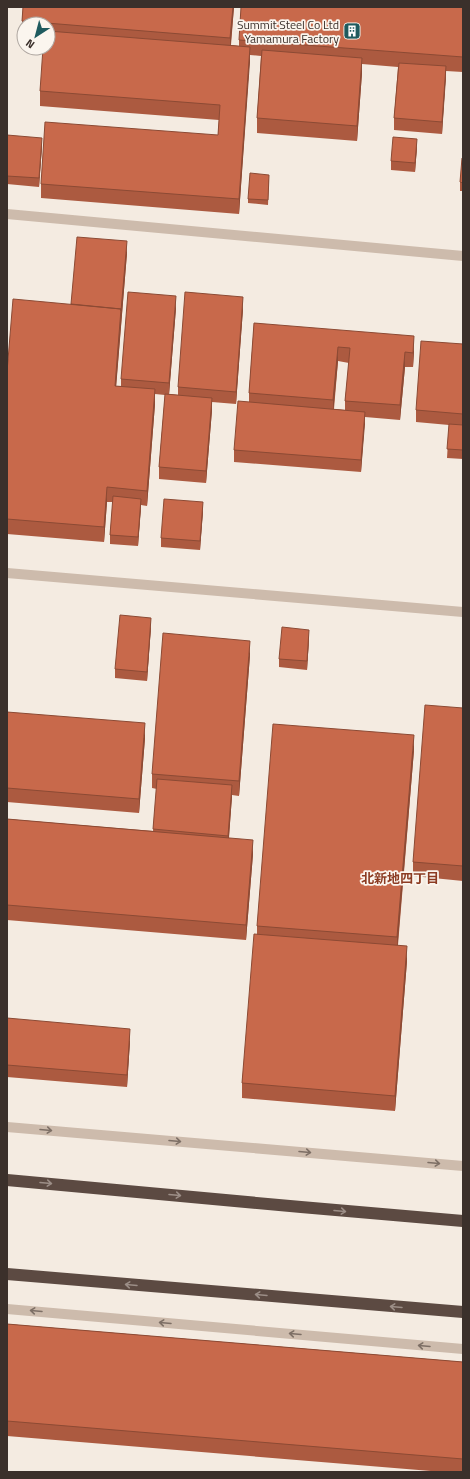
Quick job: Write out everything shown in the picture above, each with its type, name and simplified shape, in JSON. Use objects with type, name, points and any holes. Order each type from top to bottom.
[{"type":"highway","points":[[7,1180],[463,1221]]},
{"type":"highway","points":[[7,1274],[463,1312]]},
{"type":"street","points":[[7,214],[463,256]]},
{"type":"street","points":[[7,573],[463,612]]},
{"type":"street","points":[[7,1126],[463,1166]]},
{"type":"street","points":[[7,1309],[463,1349]]},
{"type":"building","points":[[23,7],[233,7],[230,38],[56,24],[56,16],[22,16]]},
{"type":"building","name":"Summit Steel Co Ltd Yamamura Factory","points":[[241,7],[463,7],[463,57],[239,40]]},
{"type":"building","points":[[56,32],[250,47],[239,199],[41,184],[45,122],[218,135],[220,105],[40,91],[42,56],[56,56]]},
{"type":"building","points":[[262,50],[362,58],[357,126],[257,118]]},
{"type":"building","points":[[399,63],[446,66],[442,122],[394,118]]},
{"type":"building","points":[[7,135],[42,138],[39,178],[7,176]]},
{"type":"building","points":[[393,137],[417,139],[415,163],[391,161]]},
{"type":"building","points":[[463,158],[463,183],[460,182]]},
{"type":"building","points":[[250,173],[269,175],[268,200],[248,199]]},
{"type":"building","points":[[77,237],[127,241],[121,311],[121,309],[71,304]]},
{"type":"building","points":[[128,292],[176,296],[169,383],[121,379]]},
{"type":"building","points":[[185,292],[243,297],[236,392],[178,387]]},
{"type":"building","points":[[13,299],[121,309],[115,386],[155,389],[147,491],[107,487],[104,527],[7,519],[7,372]]},
{"type":"building","points":[[254,323],[414,336],[413,353],[405,352],[400,405],[345,401],[350,348],[338,347],[333,400],[249,393]]},
{"type":"building","points":[[421,341],[463,344],[463,414],[416,410]]},
{"type":"building","points":[[165,394],[212,398],[206,471],[159,467]]},
{"type":"building","points":[[238,401],[365,412],[361,460],[234,450]]},
{"type":"building","points":[[449,424],[463,425],[463,450],[447,449]]},
{"type":"building","points":[[113,496],[141,499],[138,537],[110,535]]},
{"type":"building","points":[[164,499],[203,502],[200,541],[161,538]]},
{"type":"building","points":[[120,615],[151,618],[147,672],[115,669]]},
{"type":"building","points":[[282,627],[309,630],[307,661],[279,659]]},
{"type":"building","points":[[163,633],[250,641],[239,781],[152,774]]},
{"type":"building","points":[[425,705],[463,708],[463,866],[413,862]]},
{"type":"building","points":[[7,712],[145,723],[139,799],[7,788]]},
{"type":"building","points":[[273,724],[414,735],[397,937],[257,926]]},
{"type":"building","points":[[157,779],[232,785],[228,836],[153,829]]},
{"type":"building","points":[[7,819],[253,840],[246,925],[7,905]]},
{"type":"building","points":[[254,934],[407,946],[395,1096],[242,1083]]},
{"type":"building","points":[[7,1018],[130,1029],[127,1075],[7,1065]]},
{"type":"building","points":[[7,1324],[463,1362],[463,1459],[7,1421]]},
{"type":"place","name":"Summit Steel Co Ltd Yamamura Factory","points":[[352,31]]},
{"type":"district","name":"北新地四丁目","points":[[400,878]]}]
